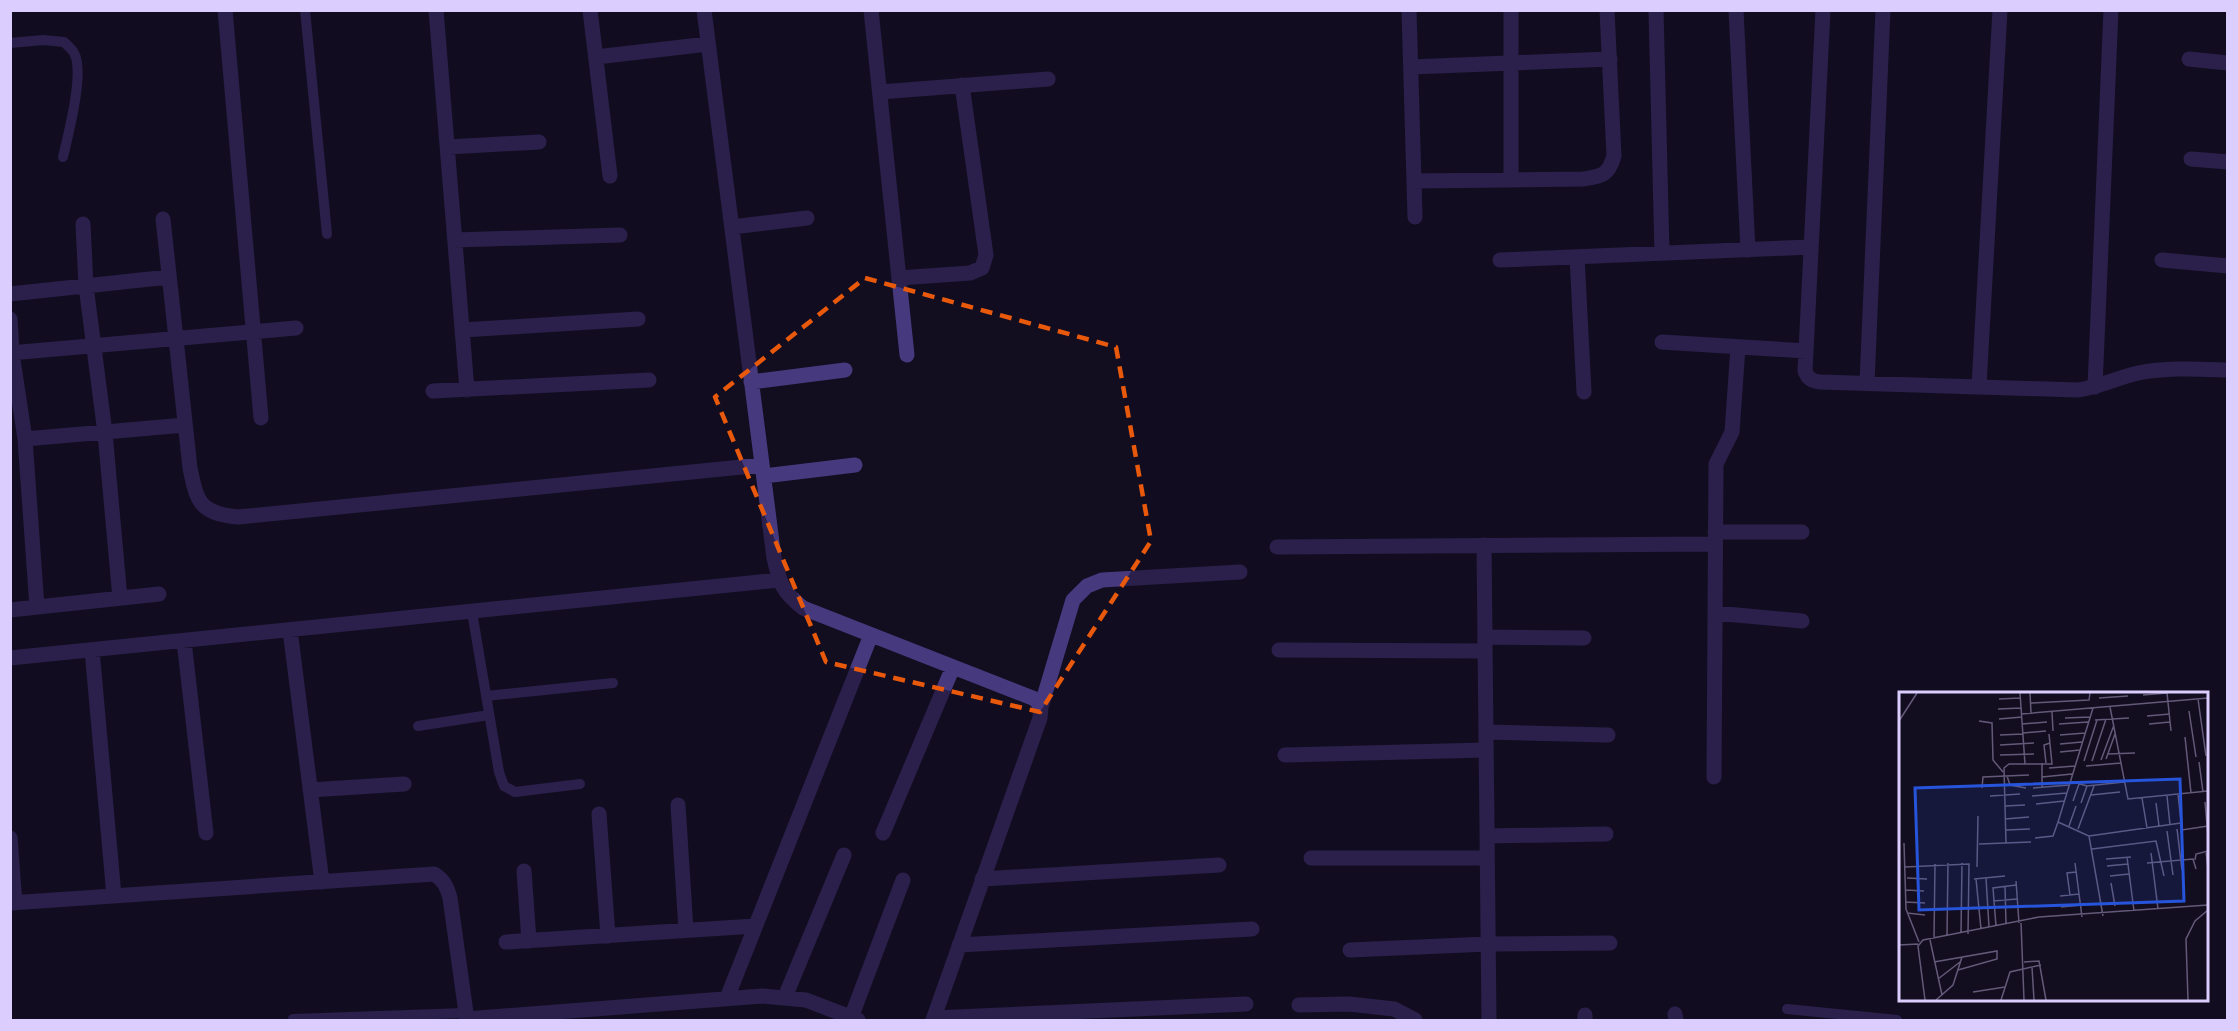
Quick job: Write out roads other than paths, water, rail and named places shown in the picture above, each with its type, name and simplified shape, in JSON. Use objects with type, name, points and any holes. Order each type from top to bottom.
[{"type":"street","points":[[225,10],[261,418]]},
{"type":"street","points":[[436,10],[467,390]]},
{"type":"street","points":[[590,10],[610,176]]},
{"type":"street","points":[[704,10],[774,558],[779,580],[786,595],[803,608],[1035,699],[1041,707]]},
{"type":"street","points":[[871,10],[908,355]]},
{"type":"street","points":[[1409,10],[1414,217]]},
{"type":"street","points":[[1510,10],[1511,180]]},
{"type":"street","points":[[1414,180],[1583,180],[1601,176],[1610,170],[1614,156],[1607,10]]},
{"type":"street","points":[[1656,10],[1662,253]]},
{"type":"street","points":[[1736,10],[1748,250]]},
{"type":"street","points":[[1823,10],[1805,371],[1807,377],[1813,381],[2078,390],[2161,369],[2228,370]]},
{"type":"street","points":[[1867,383],[1883,10]]},
{"type":"street","points":[[1979,387],[2000,10]]},
{"type":"street","points":[[2095,387],[2111,10]]},
{"type":"street","points":[[596,57],[708,44]]},
{"type":"street","points":[[1411,68],[1610,59]]},
{"type":"street","points":[[2189,59],[2228,63]]},
{"type":"street","points":[[880,92],[1048,79]]},
{"type":"street","points":[[899,278],[970,273],[982,268],[986,255],[962,85]]},
{"type":"street","points":[[448,147],[539,142]]},
{"type":"street","points":[[2191,159],[2228,162]]},
{"type":"street","points":[[732,227],[807,218]]},
{"type":"street","points":[[163,219],[190,468],[195,494],[207,509],[220,515],[238,517],[763,470],[855,465]]},
{"type":"street","points":[[82,224],[86,286],[105,433],[120,598]]},
{"type":"street","points":[[455,240],[620,235]]},
{"type":"street","points":[[1500,260],[1811,247]]},
{"type":"street","points":[[1577,257],[1584,392]]},
{"type":"street","points":[[2162,260],[2228,266]]},
{"type":"street","points":[[10,294],[169,277]]},
{"type":"street","points":[[10,319],[11,353],[25,439],[38,607]]},
{"type":"street","points":[[463,330],[638,319]]},
{"type":"street","points":[[11,353],[297,328]]},
{"type":"street","points":[[1662,342],[1806,351]]},
{"type":"street","points":[[1714,777],[1716,464],[1732,432],[1738,347]]},
{"type":"street","points":[[752,382],[846,370]]},
{"type":"street","points":[[433,391],[649,380]]},
{"type":"street","points":[[25,439],[185,425]]},
{"type":"street","points":[[1277,547],[1484,545],[1715,538],[1802,532]]},
{"type":"street","points":[[1484,545],[1489,1020]]},
{"type":"street","points":[[1240,572],[1102,580],[1087,586],[1073,600],[1041,707],[1040,718],[934,1019],[1162,1014],[1246,1004]]},
{"type":"street","points":[[10,658],[779,580]]},
{"type":"street","points":[[10,610],[159,594]]},
{"type":"street","points":[[1715,613],[1802,621]]},
{"type":"street","points":[[290,630],[322,882]]},
{"type":"street","points":[[727,998],[871,635]]},
{"type":"street","points":[[1279,650],[1485,644],[1584,638]]},
{"type":"street","points":[[184,641],[206,833]]},
{"type":"street","points":[[92,650],[114,896]]},
{"type":"street","points":[[883,833],[952,668]]},
{"type":"street","points":[[1486,732],[1608,735]]},
{"type":"street","points":[[1285,755],[1486,750]]},
{"type":"street","points":[[310,790],[404,784]]},
{"type":"street","points":[[678,805],[686,930]]},
{"type":"street","points":[[599,814],[608,936]]},
{"type":"street","points":[[1487,836],[1606,834]]},
{"type":"street","points":[[10,838],[13,903],[434,874],[447,886],[450,898],[466,1018],[727,998],[785,997],[806,1000],[855,1019],[903,880]]},
{"type":"street","points":[[785,997],[844,855]]},
{"type":"street","points":[[1311,858],[1487,858]]},
{"type":"street","points":[[982,879],[1219,865]]},
{"type":"street","points":[[524,871],[529,941]]},
{"type":"street","points":[[506,942],[755,926]]},
{"type":"street","points":[[959,945],[1252,929]]},
{"type":"street","points":[[1350,950],[1488,944],[1610,943]]},
{"type":"street","points":[[1299,1005],[1349,1004],[1394,1009],[1415,1020]]},
{"type":"lane","points":[[305,10],[327,234]]},
{"type":"lane","points":[[10,43],[43,40],[64,42],[74,53],[77,88],[63,157]]},
{"type":"lane","points":[[472,612],[499,772],[504,786],[515,792],[580,784]]},
{"type":"lane","points":[[486,696],[614,683]]},
{"type":"lane","points":[[418,726],[489,715]]},
{"type":"lane","points":[[1787,1009],[1897,1020]]},
{"type":"lane","points":[[293,1019],[466,1018]]}]
